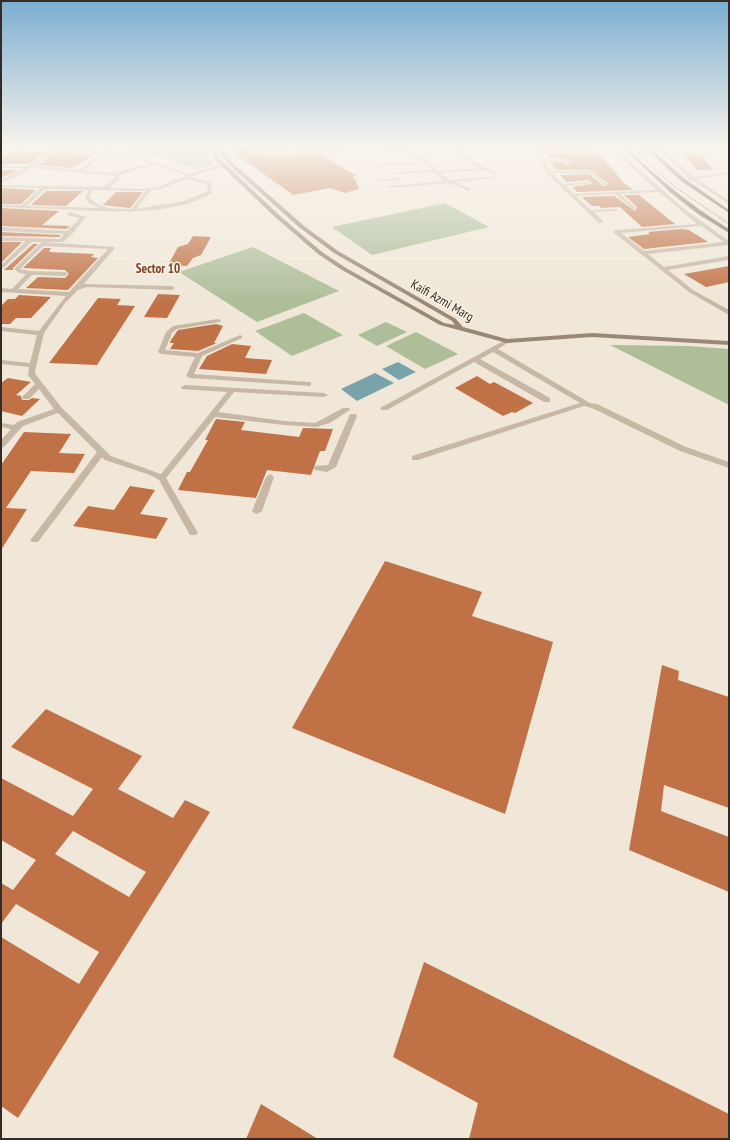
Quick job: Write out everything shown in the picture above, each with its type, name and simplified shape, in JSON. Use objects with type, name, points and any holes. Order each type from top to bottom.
[{"type":"main road","points":[[682,198],[729,231]]},
{"type":"main road","points":[[709,198],[729,212]]},
{"type":"street","points":[[23,207],[32,198]]},
{"type":"street","points":[[88,198],[91,202],[107,210]]},
{"type":"street","points":[[132,211],[142,198]]},
{"type":"street","points":[[1,206],[132,211],[153,208],[195,198]]},
{"type":"street","points":[[259,198],[300,237],[344,269],[426,316],[442,324],[460,328]]},
{"type":"street","name":"Kaifi Azmi Marg","points":[[270,198],[302,226],[336,252],[454,320],[460,328],[507,341],[592,335],[729,343]]},
{"type":"street","points":[[576,198],[601,222]]},
{"type":"street","points":[[622,198],[634,209]]},
{"type":"street","points":[[667,198],[699,225],[728,243]]},
{"type":"street","points":[[591,212],[616,210]]},
{"type":"street","points":[[1,211],[83,217],[70,233],[61,241],[1,239]]},
{"type":"street","points":[[699,225],[616,232],[691,291],[729,313]]},
{"type":"street","points":[[1,229],[70,233]]},
{"type":"street","points":[[1,268],[32,240]]},
{"type":"street","points":[[643,253],[728,243]]},
{"type":"street","points":[[66,274],[30,273],[21,272],[16,269],[42,244],[112,248],[70,294],[41,333],[32,365],[32,375],[59,410],[102,453],[119,463],[153,473],[162,478],[193,533]]},
{"type":"street","points":[[662,269],[729,258]]},
{"type":"street","points":[[14,290],[30,273]]},
{"type":"street","points":[[78,287],[86,285],[172,288]]},
{"type":"street","points":[[1,290],[70,294]]},
{"type":"street","points":[[218,321],[175,327],[169,332],[161,352],[199,355],[240,337]]},
{"type":"street","points":[[1,329],[41,333]]},
{"type":"street","points":[[384,408],[507,341]]},
{"type":"street","points":[[492,349],[587,404],[683,449],[729,465]]},
{"type":"street","points":[[199,355],[190,376],[308,384]]},
{"type":"street","points":[[475,359],[547,400]]},
{"type":"street","points":[[1,362],[32,365]]},
{"type":"street","points":[[216,389],[218,378]]},
{"type":"street","points":[[26,397],[39,385]]},
{"type":"street","points":[[185,387],[324,395]]},
{"type":"street","points":[[162,478],[232,390]]},
{"type":"street","points":[[415,458],[587,404]]},
{"type":"street","points":[[1,445],[15,428],[25,422],[59,410]]},
{"type":"street","points":[[213,414],[284,423],[316,424],[327,421],[346,410]]},
{"type":"street","points":[[318,468],[327,469],[332,467],[353,416]]},
{"type":"street","points":[[1,425],[15,428]]},
{"type":"street","points":[[35,540],[102,453]]},
{"type":"street","points":[[257,511],[270,476]]},
{"type":"green space","points":[[445,203],[489,227],[372,255],[332,227]]},
{"type":"green space","points":[[253,247],[339,291],[257,322],[179,272]]},
{"type":"green space","points":[[304,313],[343,335],[292,356],[255,331]]},
{"type":"green space","points":[[386,322],[407,332],[377,346],[358,335]]},
{"type":"green space","points":[[416,332],[458,354],[425,369],[386,346]]},
{"type":"green space","points":[[610,345],[688,346],[729,349],[729,405]]},
{"type":"water","points":[[398,362],[416,372],[399,380],[382,369]]},
{"type":"water","points":[[375,373],[394,383],[357,401],[341,389]]},
{"type":"building","points":[[1,198],[27,198],[21,204],[1,204]]},
{"type":"building","points":[[38,198],[75,198],[66,206],[31,205]]},
{"type":"building","points":[[110,198],[138,198],[130,208],[103,205]]},
{"type":"building","points":[[583,198],[617,198],[635,211],[637,207],[627,198],[643,198],[675,224],[642,227],[620,207],[601,208],[599,206],[592,206]]},
{"type":"building","points":[[1,208],[59,211],[42,225],[70,226],[66,229],[1,226]]},
{"type":"building","points":[[681,229],[689,230],[708,242],[644,249],[628,237],[650,234],[648,232]]},
{"type":"building","points":[[1,232],[61,235],[59,237],[1,236]]},
{"type":"building","points":[[193,236],[211,237],[201,255],[193,258],[187,266],[168,265],[178,247],[188,244]]},
{"type":"building","points":[[1,242],[22,242],[1,263]]},
{"type":"building","points":[[33,244],[38,244],[13,268],[13,270],[4,270]]},
{"type":"building","points":[[44,248],[51,248],[49,252],[94,254],[91,257],[98,258],[68,290],[26,288],[38,277],[65,278],[69,274],[65,270],[23,268]]},
{"type":"building","points":[[729,266],[729,282],[706,287],[684,274]]},
{"type":"building","points":[[158,294],[180,295],[167,318],[144,317]]},
{"type":"building","points":[[19,295],[51,297],[31,318],[16,318],[10,324],[1,324],[1,306],[8,299],[15,299]]},
{"type":"building","points":[[98,298],[121,299],[117,305],[135,306],[97,365],[49,363]]},
{"type":"building","points":[[216,324],[223,326],[214,343],[217,343],[198,351],[170,349],[174,343],[170,343],[171,340],[178,330]]},
{"type":"building","points":[[232,344],[251,346],[245,358],[272,360],[266,374],[199,369],[207,356]]},
{"type":"building","points":[[477,376],[490,384],[494,382],[533,403],[515,413],[512,412],[503,416],[455,388]]},
{"type":"building","points":[[8,378],[31,382],[16,395],[21,396],[22,400],[29,400],[32,398],[40,399],[22,416],[1,411],[1,383]]},
{"type":"building","points":[[216,419],[245,422],[241,430],[299,437],[303,428],[333,429],[325,451],[320,451],[311,475],[267,470],[256,498],[178,490],[187,472],[190,472],[208,440],[205,440]]},
{"type":"building","points":[[24,432],[71,434],[59,453],[85,454],[74,473],[31,471],[6,508],[27,509],[1,550],[1,465]]},
{"type":"building","points":[[130,486],[155,490],[140,514],[168,518],[156,539],[73,526],[88,506],[114,510]]},
{"type":"building","points":[[385,561],[482,592],[472,616],[553,642],[505,814],[292,728]]},
{"type":"building","points":[[662,665],[679,671],[678,680],[729,697],[729,808],[664,785],[661,811],[729,837],[729,892],[629,850]]},
{"type":"building","points":[[46,709],[142,756],[118,789],[173,818],[185,800],[210,812],[18,1118],[1,1106],[1,937],[79,984],[99,952],[16,904],[1,924],[1,883],[13,890],[36,860],[1,840],[1,778],[73,816],[93,789],[11,747]],"holes":[[[73,831],[146,872],[129,897],[55,854]]]},
{"type":"building","points":[[424,962],[729,1114],[729,1139],[469,1139],[478,1103],[393,1057]]},
{"type":"building","points":[[261,1104],[318,1139],[246,1139]]},
{"type":"railway","points":[[692,198],[729,224]]},
{"type":"district","name":"Sector 10","points":[[158,269]]}]
